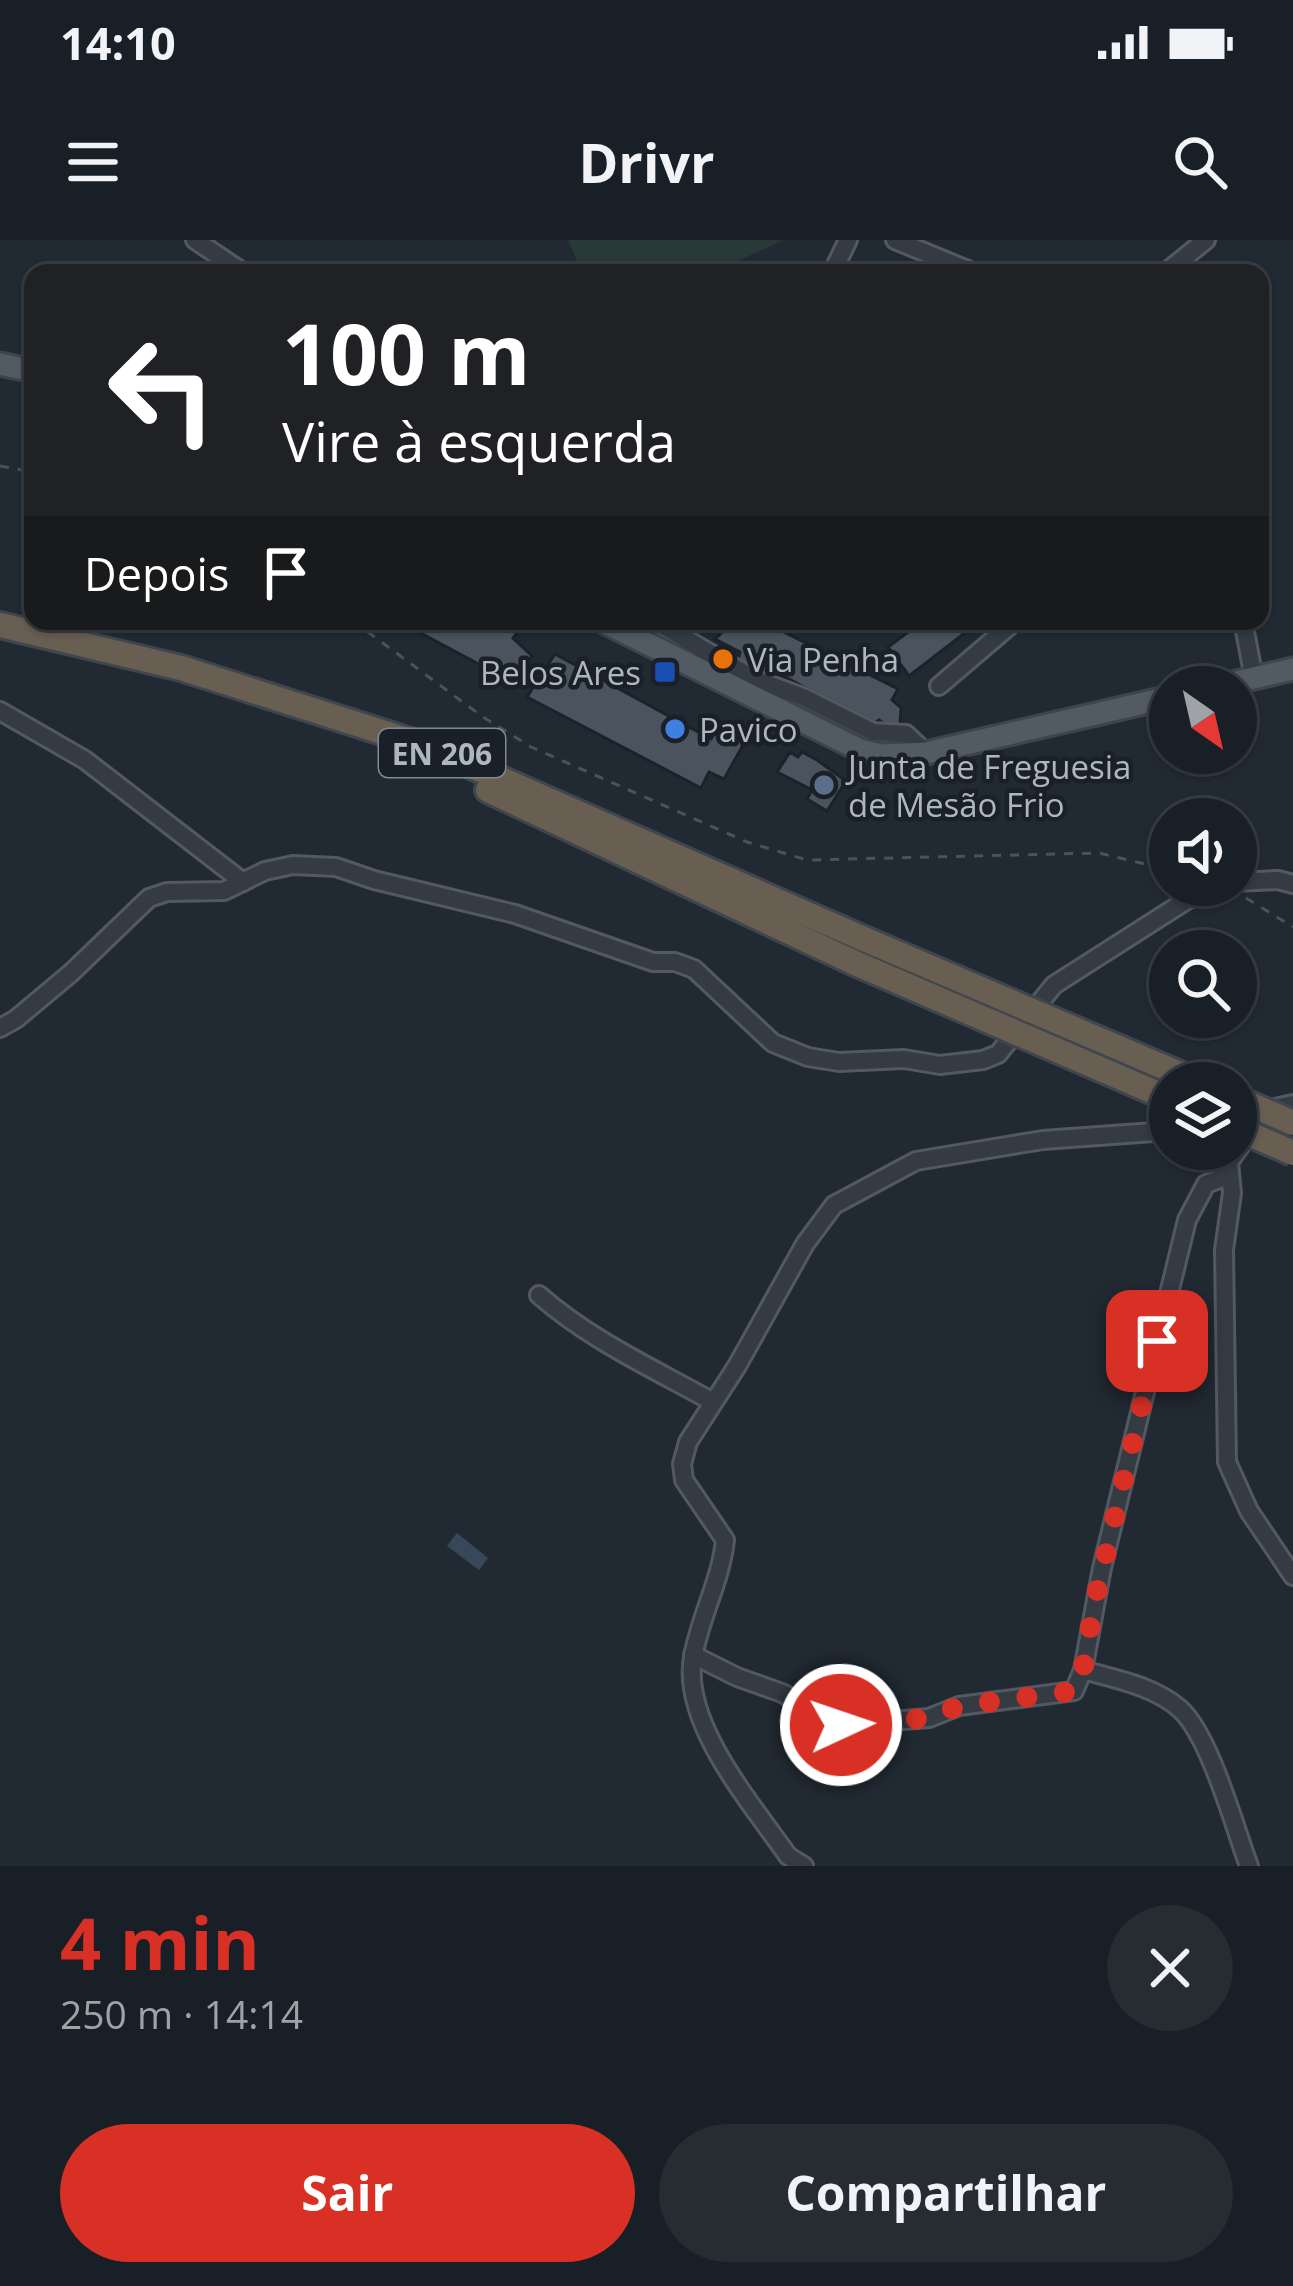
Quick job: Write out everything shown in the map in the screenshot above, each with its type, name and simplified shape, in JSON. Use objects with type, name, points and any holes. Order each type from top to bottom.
[{"type":"highway","name":"EN 206","points":[[0,625],[181,668],[426,746],[1149,1090]]},
{"type":"highway","name":"EN 206","points":[[0,638],[199,683],[357,736],[860,951],[1149,1063]]},
{"type":"highway","points":[[1257,1107],[1293,1123]]},
{"type":"highway","points":[[1257,1147],[1293,1153]]},
{"type":"main road","points":[[621,630],[725,673],[860,750],[881,755],[926,753],[1149,702]]},
{"type":"main road","points":[[1257,677],[1293,669]]},
{"type":"street","points":[[195,240],[231,264]]},
{"type":"street","points":[[895,240],[953,264]]},
{"type":"street","points":[[1177,264],[1206,240]]},
{"type":"street","points":[[643,630],[649,645]]},
{"type":"street","points":[[667,630],[725,673]]},
{"type":"street","points":[[939,686],[1004,630]]},
{"type":"street","points":[[1245,630],[1252,666]]},
{"type":"street","points":[[0,711],[86,760],[243,882]]},
{"type":"street","points":[[0,1028],[71,974],[149,898],[167,892],[224,891],[265,871],[293,866],[336,866],[565,929],[653,962],[694,969],[773,1043],[808,1057],[839,1062],[904,1059],[940,1065],[998,1054],[1054,985],[1178,906]]},
{"type":"street","points":[[1257,881],[1293,884]]},
{"type":"street","points":[[1257,1118],[1266,1110],[1293,1104]]},
{"type":"street","points":[[804,1866],[788,1856],[700,1721],[691,1675],[693,1655],[725,1540],[718,1524],[690,1492],[682,1464],[688,1442],[805,1244],[834,1205],[916,1162],[1043,1140],[1149,1132]]},
{"type":"street","points":[[1230,1170],[1232,1193],[1224,1250],[1227,1462],[1249,1511],[1293,1576]]},
{"type":"street","points":[[693,1655],[782,1693],[841,1725],[928,1718],[959,1706],[1074,1691],[1083,1670],[1102,1568],[1187,1220],[1206,1184],[1230,1175]]},
{"type":"street","points":[[539,1295],[621,1351],[712,1402]]},
{"type":"street","points":[[1083,1670],[1128,1682],[1180,1710],[1203,1739],[1249,1866]]},
{"type":"path","points":[[365,630],[531,747],[747,842],[807,860],[1099,853],[1149,865]]},
{"type":"path","points":[[1256,906],[1293,927]]},
{"type":"shaded area","points":[[568,240],[784,240],[731,264],[578,264]]},
{"type":"water","points":[[457,1533],[488,1558],[479,1570],[447,1546]]},
{"type":"building","points":[[415,630],[511,630],[517,633],[513,638],[532,656],[506,689],[486,668]]},
{"type":"building","points":[[725,630],[780,630],[898,689],[892,700],[901,708],[900,724],[891,729],[879,720],[874,724],[768,668],[760,680],[738,660],[740,652],[715,639]]},
{"type":"building","points":[[911,630],[969,630],[909,676],[888,647]]},
{"type":"building","points":[[555,654],[711,739],[720,723],[747,738],[724,779],[709,772],[701,788],[527,697]]},
{"type":"building","name":"Junta de Freguesia de Mesão Frio","points":[[790,752],[798,757],[802,752],[846,781],[827,811],[807,799],[812,790],[777,772]]},
{"type":"place","name":"Via Penha","points":[[723,659]]},
{"type":"place","name":"Belos Ares","points":[[665,672]]},
{"type":"place","name":"Pavico","points":[[675,729]]},
{"type":"place","name":"Junta de Freguesia de Mesão Frio","points":[[824,785]]},
{"type":"route","points":[[841,1725],[928,1718],[959,1706],[1074,1691],[1083,1670],[1094,1604],[1157,1341]]}]
